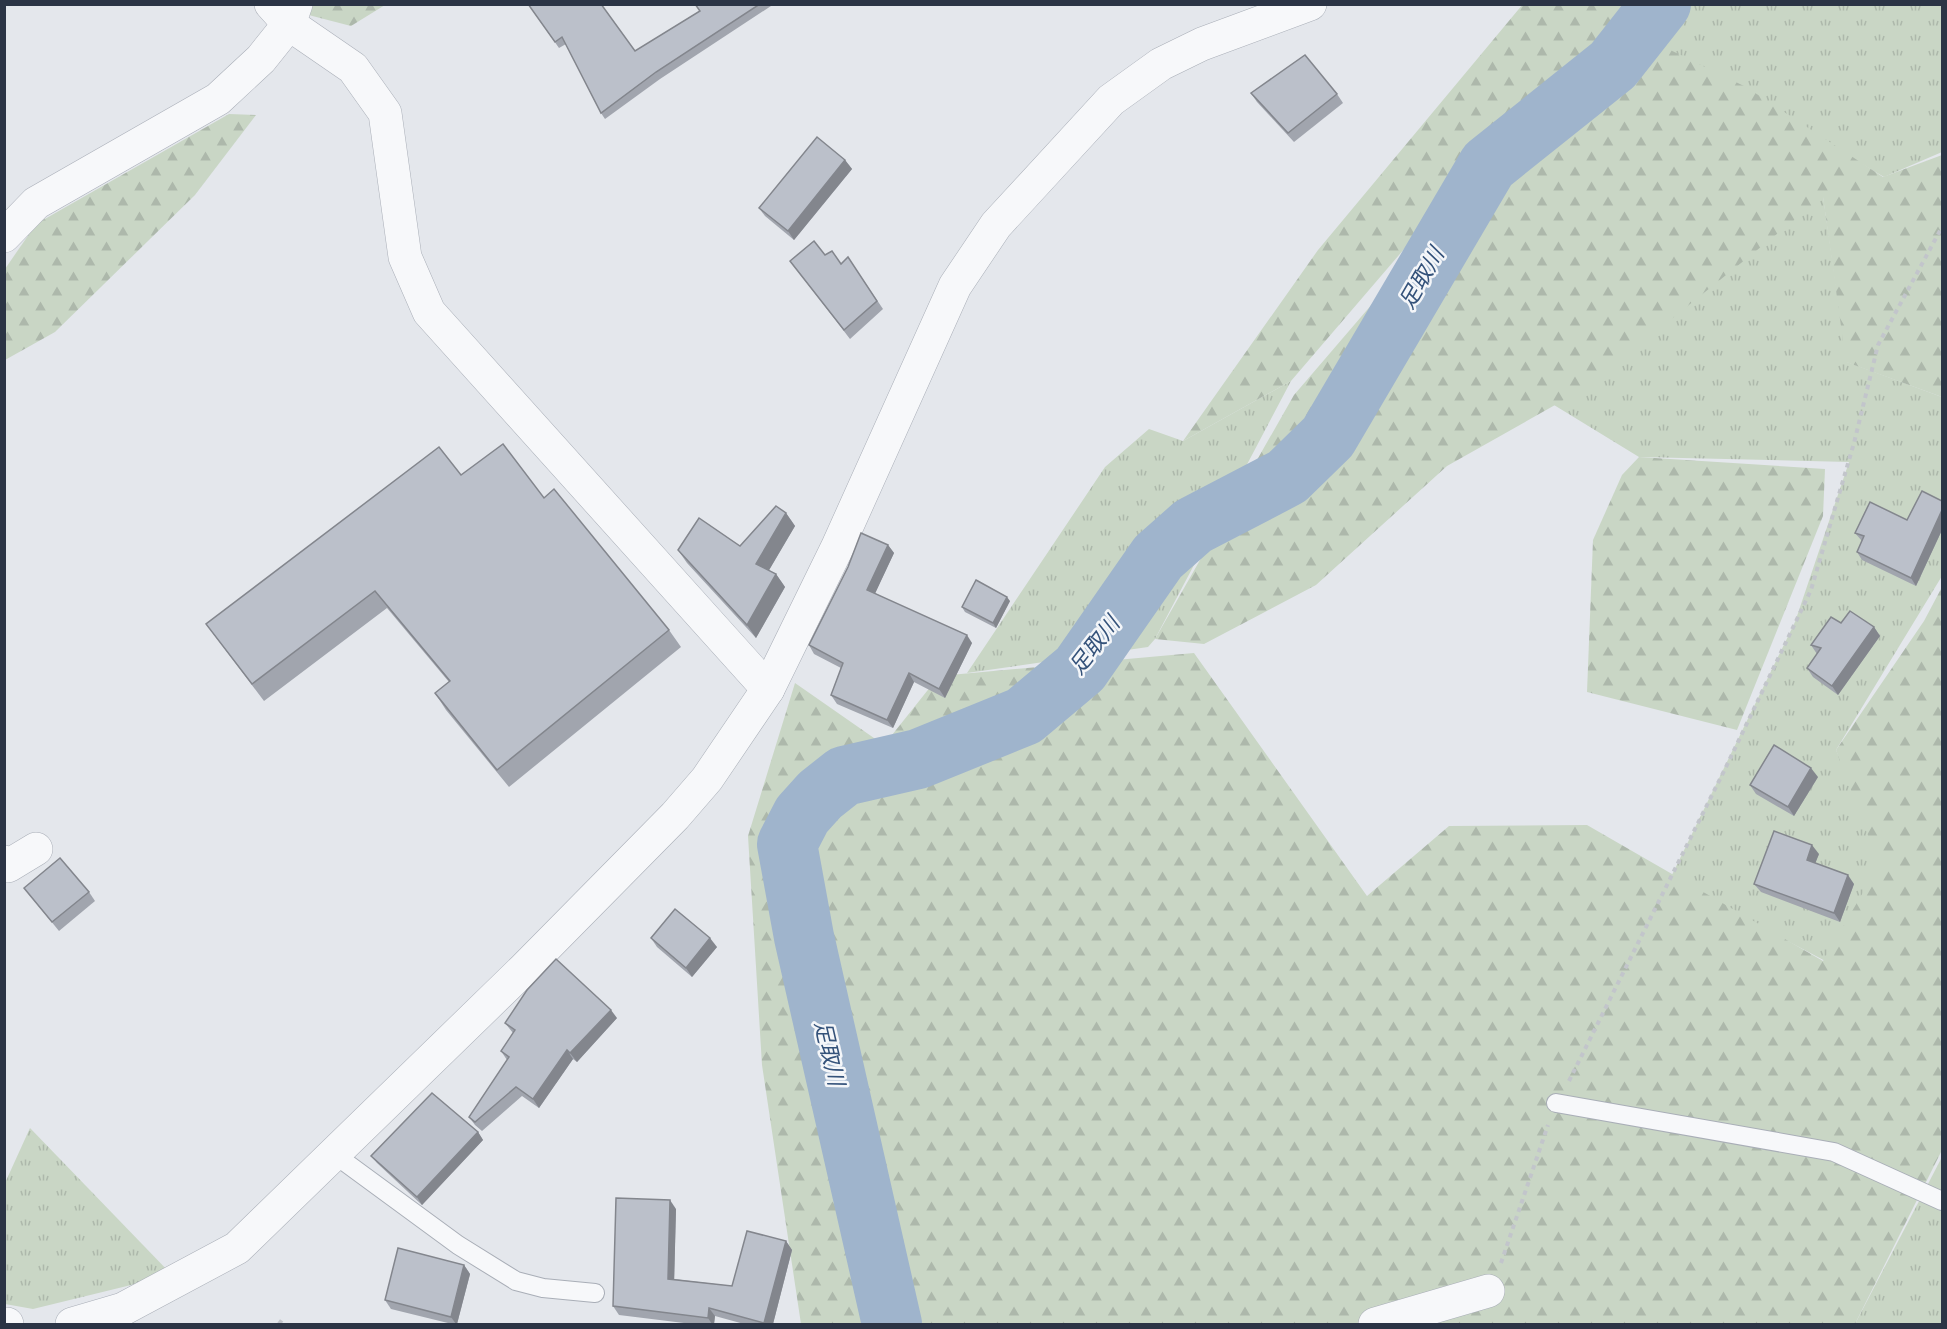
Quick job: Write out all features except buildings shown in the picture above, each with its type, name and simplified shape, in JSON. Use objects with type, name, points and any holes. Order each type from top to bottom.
[{"type":"street","points":[[72,1324],[123,1309],[237,1248],[524,969],[675,816],[707,779],[768,689],[838,546],[955,286],[996,225],[1111,100],[1161,64],[1202,44],[1310,4]]},
{"type":"street","points":[[4,236],[36,203],[218,99],[261,60],[285,11],[353,68],[385,113],[405,257],[429,312],[768,689]]},
{"type":"street","points":[[4,862],[8,866],[36,849]]},
{"type":"street","points":[[1375,1324],[1488,1291]]},
{"type":"lane","points":[[1556,1102],[1834,1152],[1942,1202]]},
{"type":"lane","points":[[334,1154],[458,1245],[516,1281],[543,1288],[595,1293]]},
{"type":"path","points":[[1488,1291],[1504,1254],[1556,1102],[1725,770],[1811,590],[1854,443],[1878,345],[1942,227]]},
{"type":"path","points":[[279,1324],[284,1317]]},
{"type":"green space","points":[[1523,4],[1673,5],[1579,89],[1471,171],[1291,381],[1183,441],[1318,250]]},
{"type":"green space","points":[[270,5],[385,5],[351,26]]},
{"type":"green space","points":[[1688,5],[1942,5],[1942,152],[1884,177],[1658,44]]},
{"type":"green space","points":[[1658,44],[1746,87],[1883,177],[1942,155],[1942,397],[1846,362],[1823,197],[1587,387],[1447,466],[1316,585],[1204,644],[1155,639],[1294,395],[1482,176]]},
{"type":"green space","points":[[229,114],[256,115],[195,195],[55,332],[5,360],[5,269],[36,224]]},
{"type":"green space","points":[[1823,196],[1847,362],[1942,397],[1942,576],[1836,750],[1885,859],[1831,964],[1670,879],[1795,622],[1849,462],[1639,457],[1554,405]]},
{"type":"green space","points":[[1291,381],[1155,639],[1148,647],[967,673],[1105,467],[1149,429],[1183,441]]},
{"type":"green space","points":[[1639,457],[1825,469],[1823,516],[1737,730],[1587,692],[1593,540],[1622,475]]},
{"type":"green space","points":[[1942,587],[1942,1150],[1855,1324],[801,1324],[762,1065],[748,836],[795,683],[884,745],[939,676],[1194,653],[1367,896],[1449,826],[1587,825],[1823,961],[1879,865],[1836,750],[1924,621]]},
{"type":"green space","points":[[30,1128],[172,1275],[33,1309],[5,1304],[5,1183]]},
{"type":"green space","points":[[1942,1157],[1942,1324],[1855,1324]]},
{"type":"waterway","name":"足取川","points":[[892,1324],[804,937],[787,844],[802,815],[820,795],[844,776],[918,759],[1024,716],[1080,669],[1158,557],[1193,526],[1287,477],[1328,437],[1488,165],[1613,65],[1661,4]]}]
